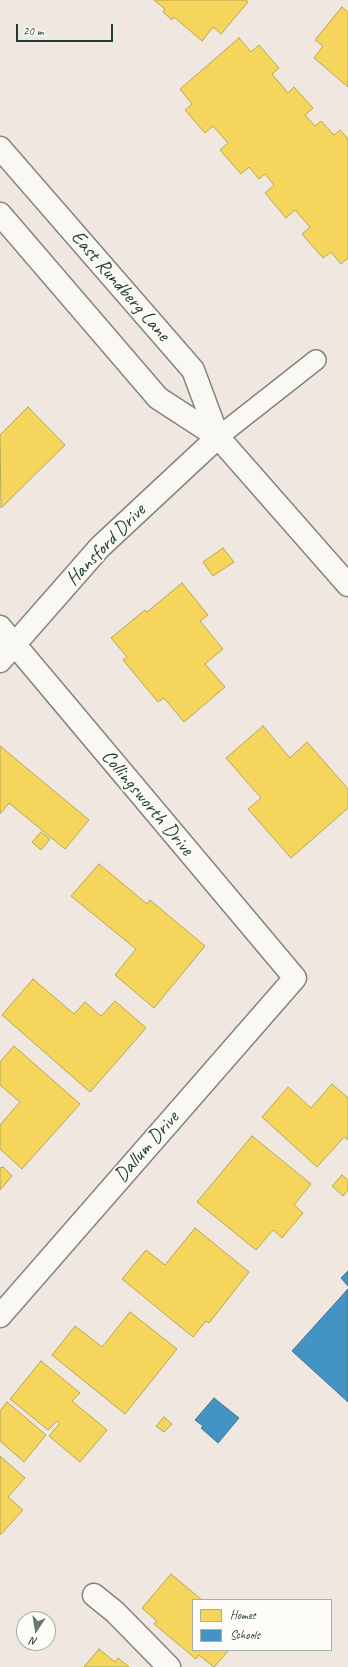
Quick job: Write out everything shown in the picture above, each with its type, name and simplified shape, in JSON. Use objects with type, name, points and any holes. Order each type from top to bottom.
[{"type":"street","name":"East Rundberg Lane","points":[[0,148],[193,370],[218,437]]},
{"type":"street","name":"East Rundberg Lane","points":[[0,214],[158,398],[218,437],[348,585]]},
{"type":"street","name":"Hansford Drive","points":[[0,661],[100,547],[218,437]]},
{"type":"street","name":"Collingsworth Drive","points":[[0,627],[295,978]]},
{"type":"street","name":"Dallum Drive","points":[[0,1316],[295,978]]},
{"type":"street","points":[[94,1594],[115,1612],[169,1667]]},
{"type":"lane","points":[[218,437],[316,360]]},
{"type":"building: Homes","points":[[154,0],[246,0],[248,2],[221,34],[213,27],[202,41],[174,17],[172,20],[163,12],[165,9]]},
{"type":"building: Homes","points":[[342,7],[348,12],[348,87],[314,58],[323,46],[315,40]]},
{"type":"building: Homes","points":[[239,38],[251,52],[259,45],[279,68],[272,74],[288,93],[294,87],[313,108],[305,115],[315,126],[321,121],[334,135],[340,130],[348,139],[348,258],[341,264],[331,252],[323,258],[302,234],[310,227],[295,210],[286,218],[265,193],[274,185],[265,174],[259,179],[249,167],[241,174],[220,150],[228,143],[213,126],[205,133],[185,110],[192,104],[180,89]]},
{"type":"building: Homes","points":[[28,407],[65,445],[1,508],[0,435]]},
{"type":"building: Homes","points":[[223,548],[234,562],[213,576],[203,562]]},
{"type":"building: Homes","points":[[182,583],[208,615],[200,621],[223,649],[205,664],[225,687],[184,722],[164,698],[158,702],[123,660],[127,657],[111,638],[145,610],[147,612]]},
{"type":"building: Homes","points":[[263,726],[290,758],[307,742],[348,789],[348,808],[291,858],[248,809],[261,798],[226,758]]},
{"type":"building: Homes","points":[[0,746],[89,820],[65,849],[9,803],[0,814]]},
{"type":"building: Homes","points":[[41,832],[50,839],[41,850],[32,842]]},
{"type":"building: Homes","points":[[99,864],[147,904],[150,900],[205,946],[154,1008],[115,975],[136,949],[71,896]]},
{"type":"building: Homes","points":[[33,979],[74,1014],[85,1002],[101,1016],[115,1001],[146,1028],[90,1092],[2,1015]]},
{"type":"building: Homes","points":[[14,1046],[80,1104],[22,1169],[0,1149],[0,1125],[20,1102],[0,1085],[0,1062]]},
{"type":"building: Homes","points":[[332,1084],[348,1098],[348,1140],[344,1137],[317,1167],[262,1117],[288,1087],[311,1108]]},
{"type":"building: Homes","points":[[252,1136],[311,1184],[294,1205],[303,1213],[282,1238],[273,1230],[256,1250],[197,1202]]},
{"type":"building: Homes","points":[[3,1167],[12,1176],[0,1190],[0,1168]]},
{"type":"building: Homes","points":[[342,1175],[348,1180],[348,1190],[343,1196],[332,1186]]},
{"type":"building: Homes","points":[[195,1228],[249,1272],[209,1323],[206,1321],[193,1337],[122,1279],[146,1250],[165,1265]]},
{"type":"building: Homes","points":[[130,1312],[177,1349],[125,1414],[52,1355],[75,1326],[102,1347]]},
{"type":"building: Homes","points":[[41,1361],[80,1393],[72,1401],[107,1430],[80,1462],[49,1436],[60,1423],[57,1421],[48,1430],[10,1399]]},
{"type":"building: Homes","points":[[7,1402],[46,1435],[24,1462],[0,1441],[0,1411]]},
{"type":"building: Homes","points":[[164,1417],[172,1424],[164,1432],[156,1426]]},
{"type":"building: Homes","points":[[0,1456],[25,1478],[8,1497],[23,1510],[0,1535]]},
{"type":"building: Homes","points":[[171,1574],[201,1599],[192,1599],[192,1651],[228,1651],[214,1667],[199,1655],[196,1659],[154,1624],[157,1621],[142,1608]]},
{"type":"building: Homes","points":[[99,1649],[115,1662],[118,1658],[129,1667],[84,1667]]},
{"type":"building: Schools","points":[[348,1271],[348,1286],[341,1278]]},
{"type":"building: Schools","points":[[348,1289],[348,1402],[292,1351]]},
{"type":"building: Schools","points":[[214,1398],[239,1418],[218,1443],[201,1428],[203,1426],[195,1420]]}]
